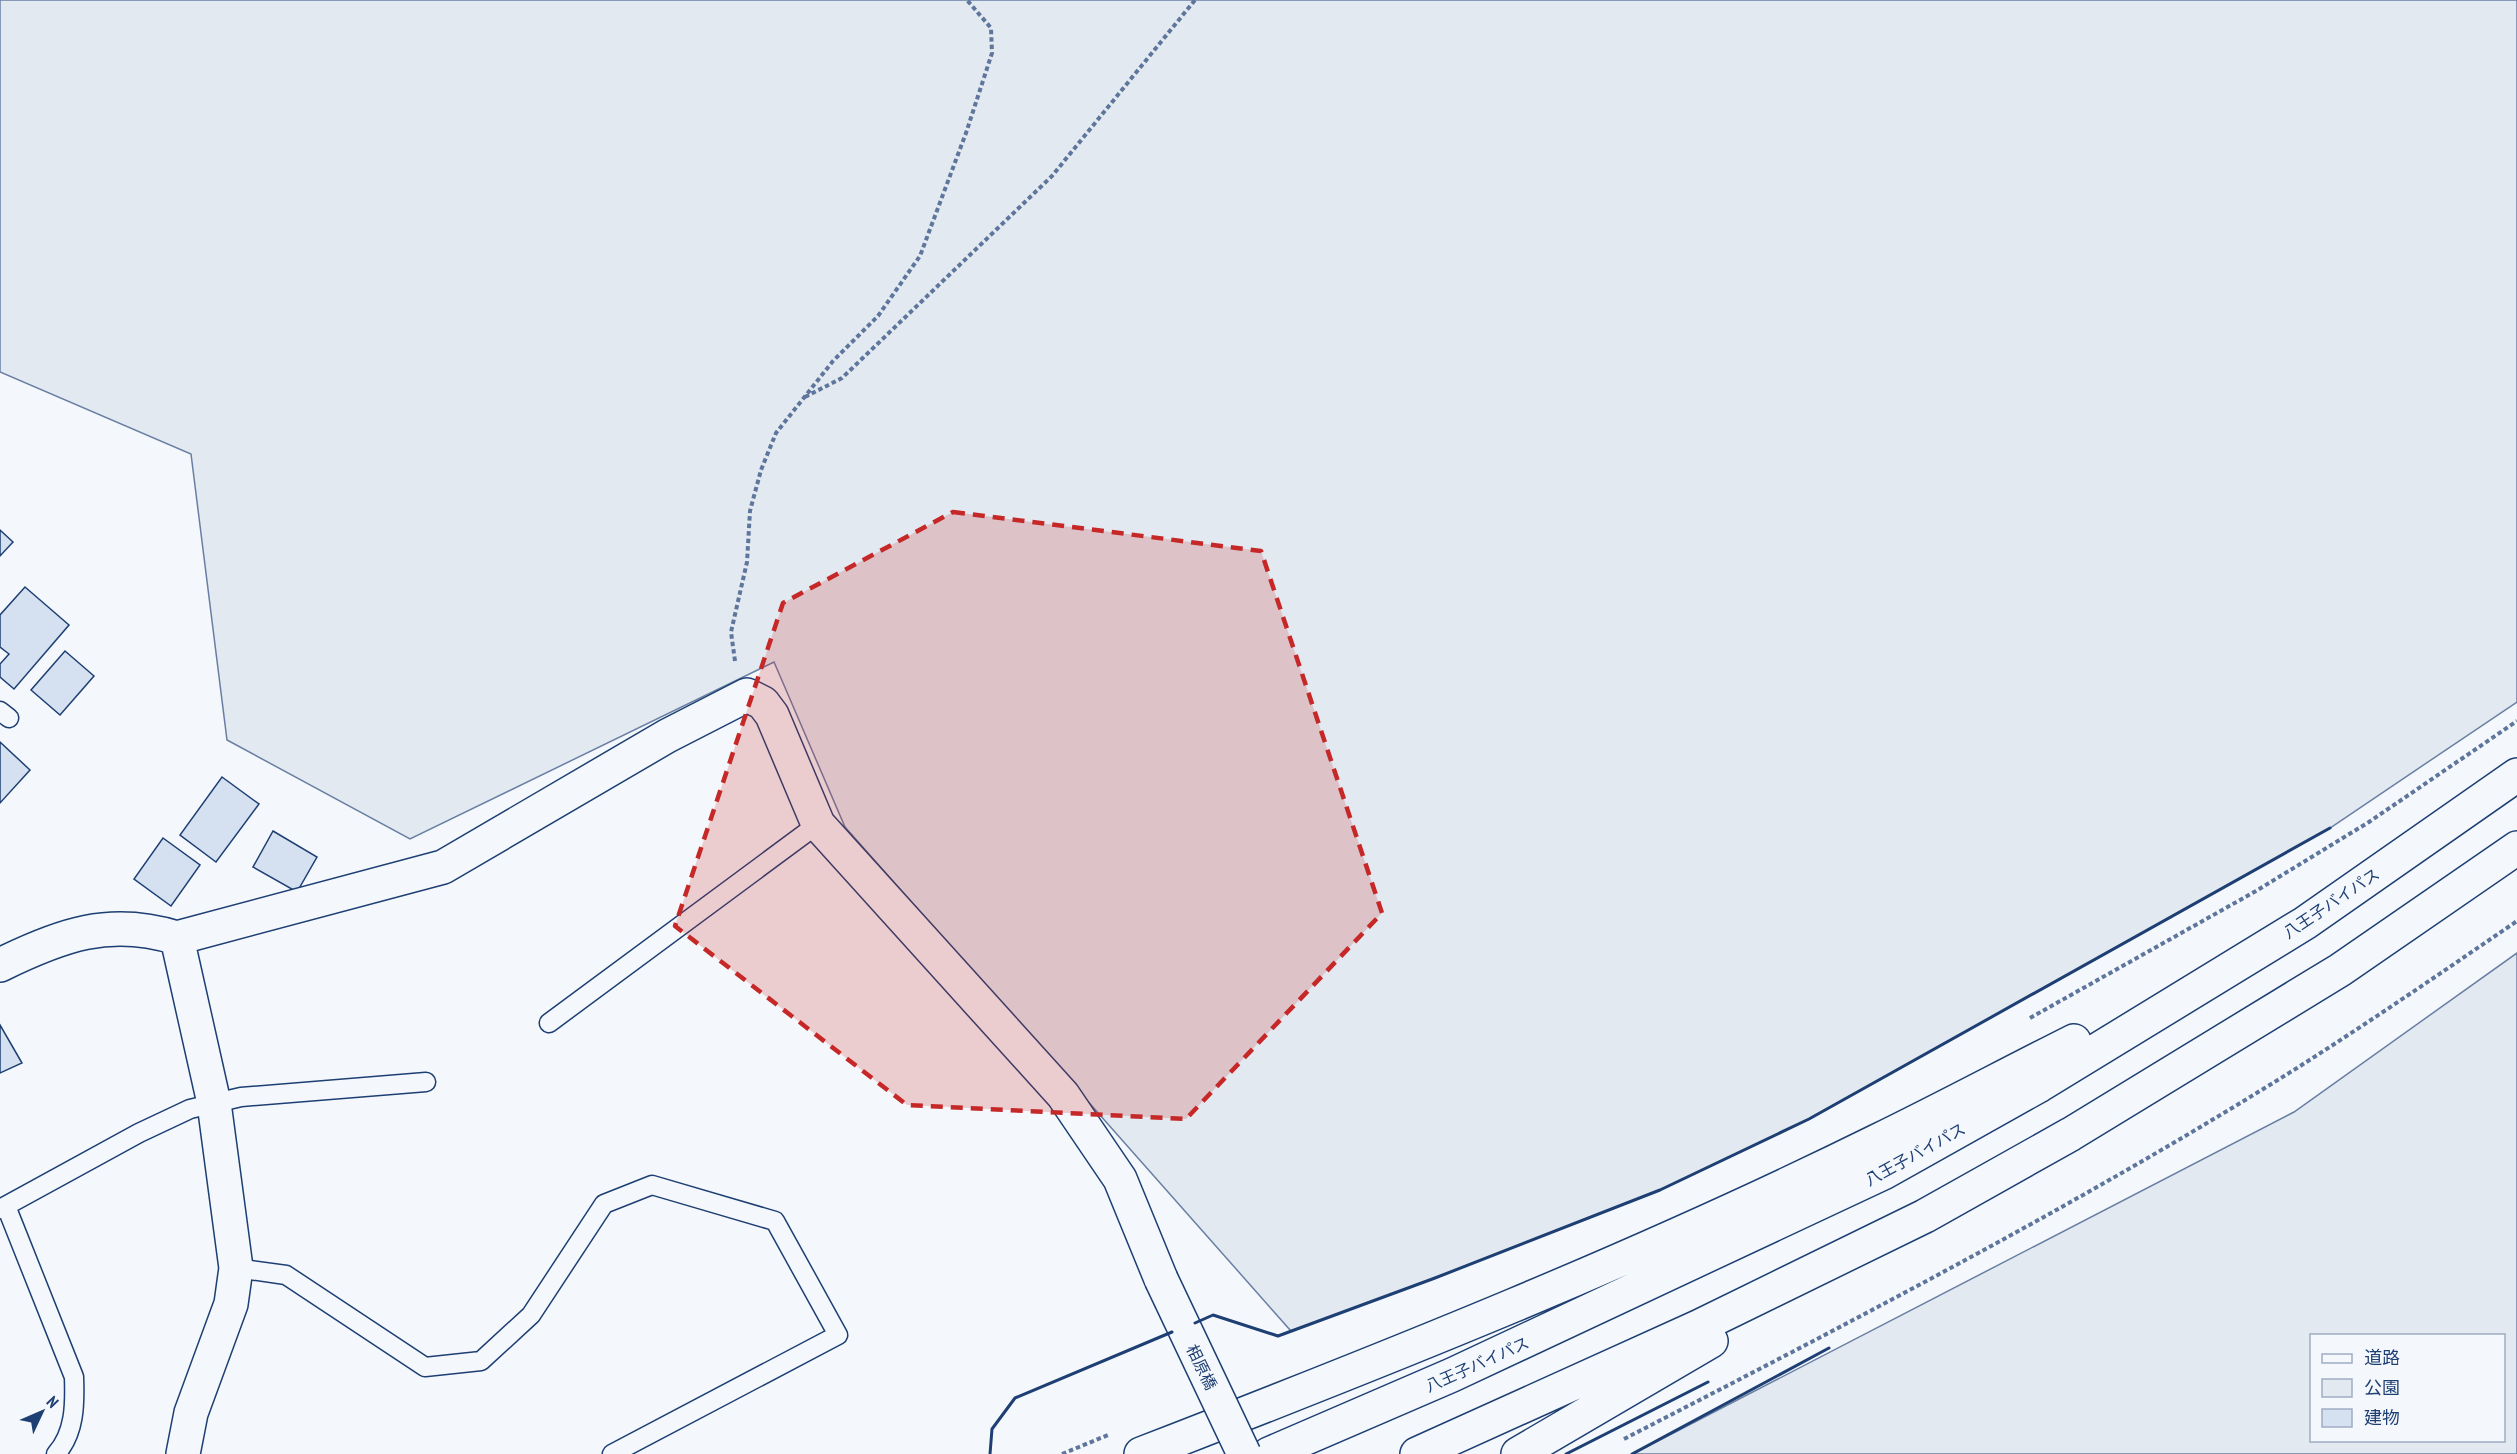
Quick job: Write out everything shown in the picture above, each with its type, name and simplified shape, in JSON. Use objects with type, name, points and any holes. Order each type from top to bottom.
[{"type":"main road","name":"相原橋","points":[[747,695],[763,703],[772,715],[818,824],[1063,1095],[1120,1179],[1161,1279],[1244,1454]]},
{"type":"main road","points":[[0,965],[76,933],[151,930],[177,938],[443,867],[667,736],[747,695]]},
{"type":"main road","name":"八王子バイパス","points":[[1269,1454],[1474,1365],[1883,1173],[2040,1085],[2305,923],[2517,775]]},
{"type":"main road","points":[[1518,1454],[1925,1216],[2071,1134],[2340,970],[2517,848]]},
{"type":"main road","points":[[1141,1454],[1312,1388],[1661,1241],[1876,1142],[2305,923]]},
{"type":"main road","points":[[177,938],[214,1103],[236,1268],[231,1304],[191,1413],[183,1454]]},
{"type":"main road","points":[[1417,1454],[1698,1327],[1925,1216]]},
{"type":"lane","points":[[549,1023],[818,824]]},
{"type":"lane","points":[[56,1454],[63,1446],[70,1430],[75,1405],[74,1377],[3,1207],[139,1133],[190,1109],[241,1097],[426,1082]]},
{"type":"lane","points":[[236,1268],[286,1275],[424,1367],[481,1360],[531,1315],[604,1204],[652,1185],[775,1221],[838,1335],[612,1454]]},
{"type":"path","points":[[747,695],[735,659],[731,632],[747,562],[750,511],[761,470],[776,433],[833,361],[878,316],[920,256],[966,133],[992,53],[991,28],[967,0]]},
{"type":"path","points":[[802,399],[842,378],[1052,176],[1195,0]]},
{"type":"path","points":[[2022,1023],[2256,891],[2369,822],[2517,721]]},
{"type":"path","points":[[1615,1443],[1837,1329],[2096,1188],[2295,1069],[2517,921]]},
{"type":"path","points":[[1062,1454],[1117,1431]]},
{"type":"highlighted area","points":[[953,512],[1261,551],[1382,913],[1186,1119],[907,1105],[675,926],[783,603]]},
{"type":"green space","points":[[0,0],[2517,0],[2517,702],[2330,828],[1809,1119],[1660,1190],[1435,1278],[1291,1331],[845,827],[774,662],[410,839],[227,740],[191,454],[0,372]]},
{"type":"green space","points":[[2517,953],[2517,1454],[1633,1454],[2294,1112]]},
{"type":"building","points":[[0,530],[13,542],[0,556]]},
{"type":"building","points":[[25,587],[69,625],[14,689],[0,677],[0,664],[9,654],[0,647],[0,615]]},
{"type":"building","points":[[65,651],[94,676],[60,715],[31,690]]},
{"type":"building","points":[[0,742],[30,770],[0,803]]},
{"type":"building","points":[[222,777],[259,804],[216,862],[180,835]]},
{"type":"building","points":[[273,831],[317,857],[297,892],[253,867]]},
{"type":"building","points":[[163,838],[200,865],[171,906],[134,879]]},
{"type":"building","points":[[0,1025],[22,1063],[0,1073]]},
{"type":"wall","points":[[1195,1323],[1213,1315],[1278,1336],[1435,1278],[1660,1190],[1809,1119],[2330,828]]},
{"type":"wall","points":[[990,1454],[992,1429],[1015,1398],[1172,1332]]},
{"type":"wall","points":[[1632,1454],[1829,1348]]},
{"type":"wall","points":[[1566,1454],[1708,1382]]}]
